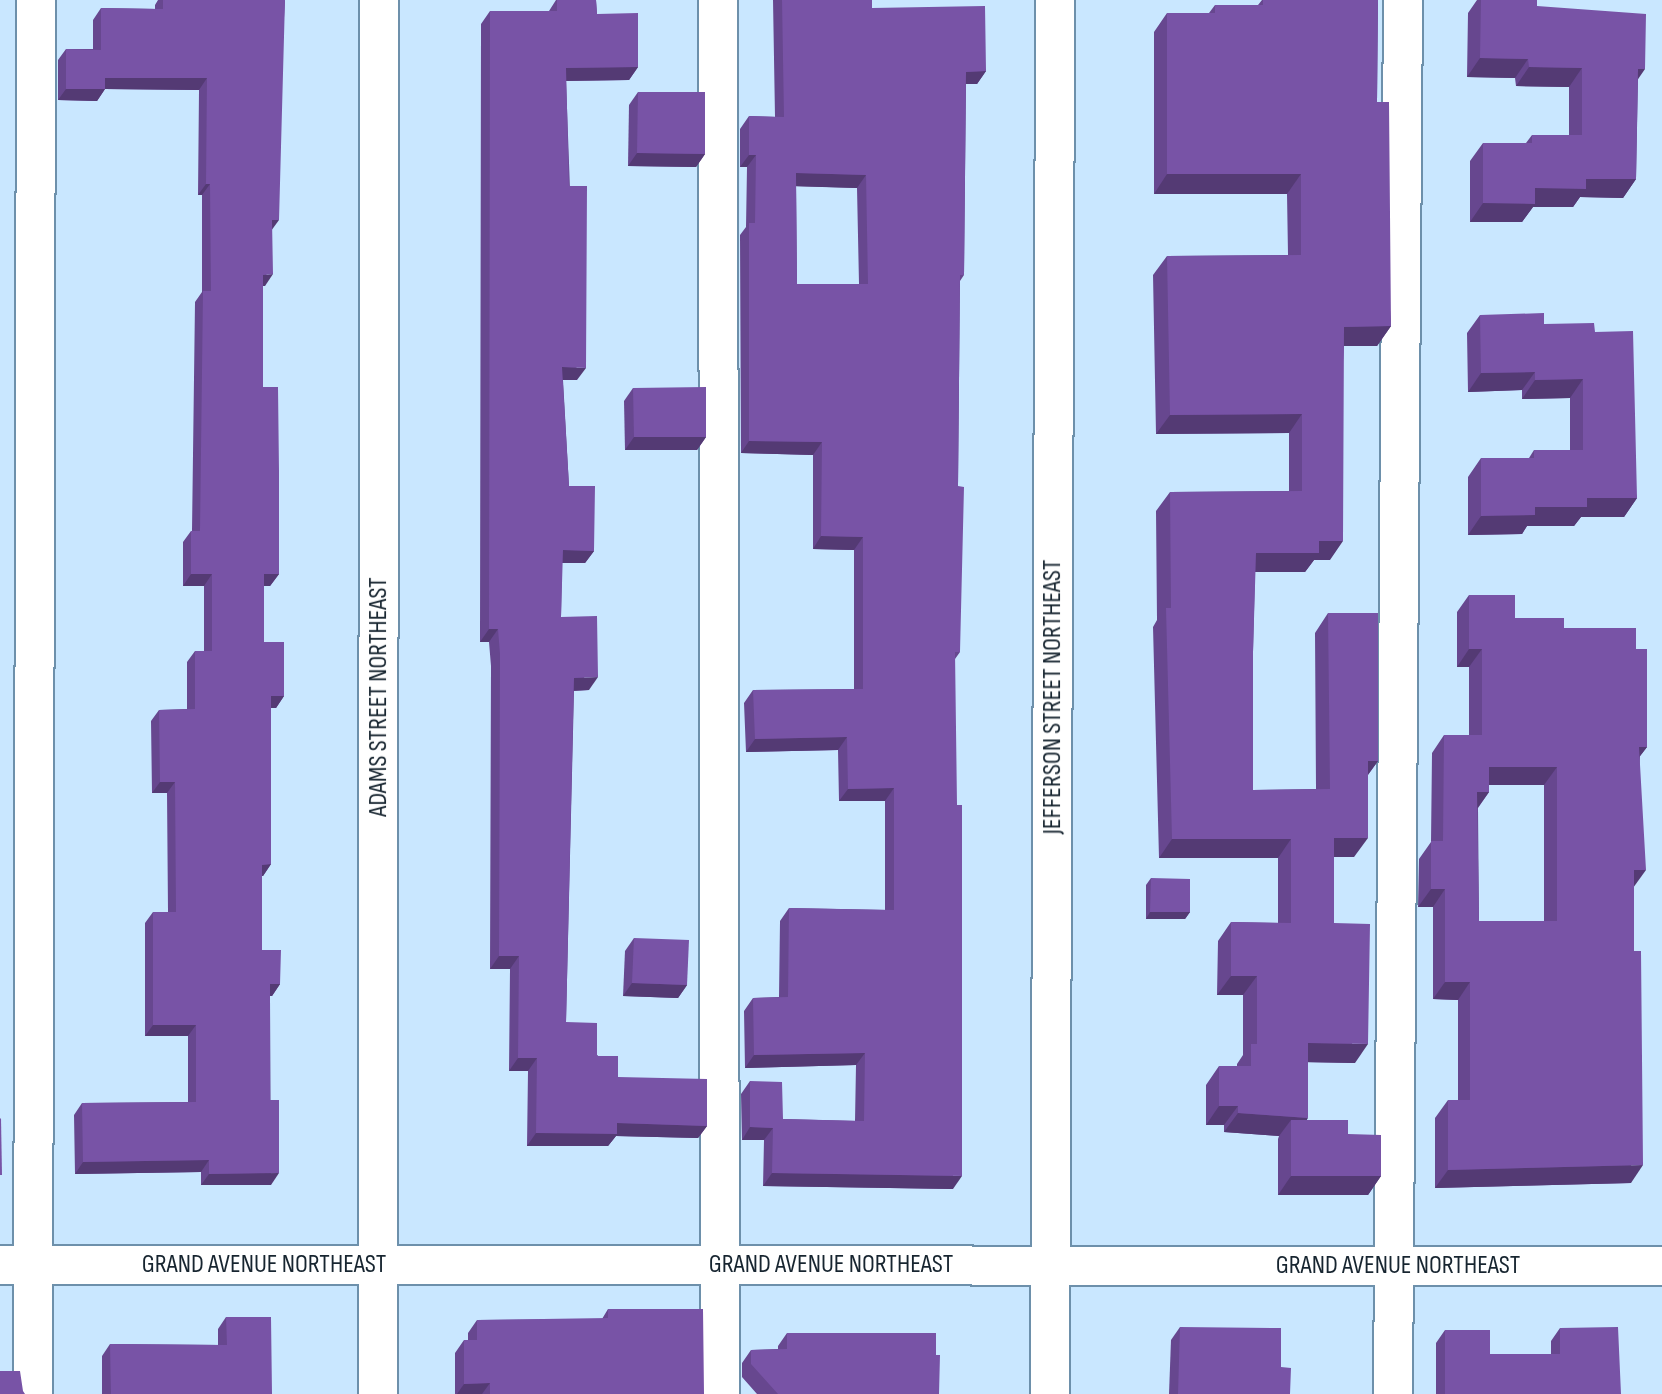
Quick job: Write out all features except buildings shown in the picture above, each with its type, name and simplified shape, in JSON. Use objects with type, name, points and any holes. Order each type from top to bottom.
[{"type":"street","points":[[33,1394],[16,1265],[36,0]]},
{"type":"street","name":"ADAMS STREET NORTHEAST","points":[[378,1394],[379,0]]},
{"type":"street","points":[[718,0],[720,1394]]},
{"type":"street","points":[[1393,1394],[1403,0]]},
{"type":"street","name":"JEFFERSON STREET NORTHEAST","points":[[1050,1385],[1055,8]]},
{"type":"street","name":"GRAND AVENUE NORTHEAST","points":[[16,1265],[1662,1266]]}]
